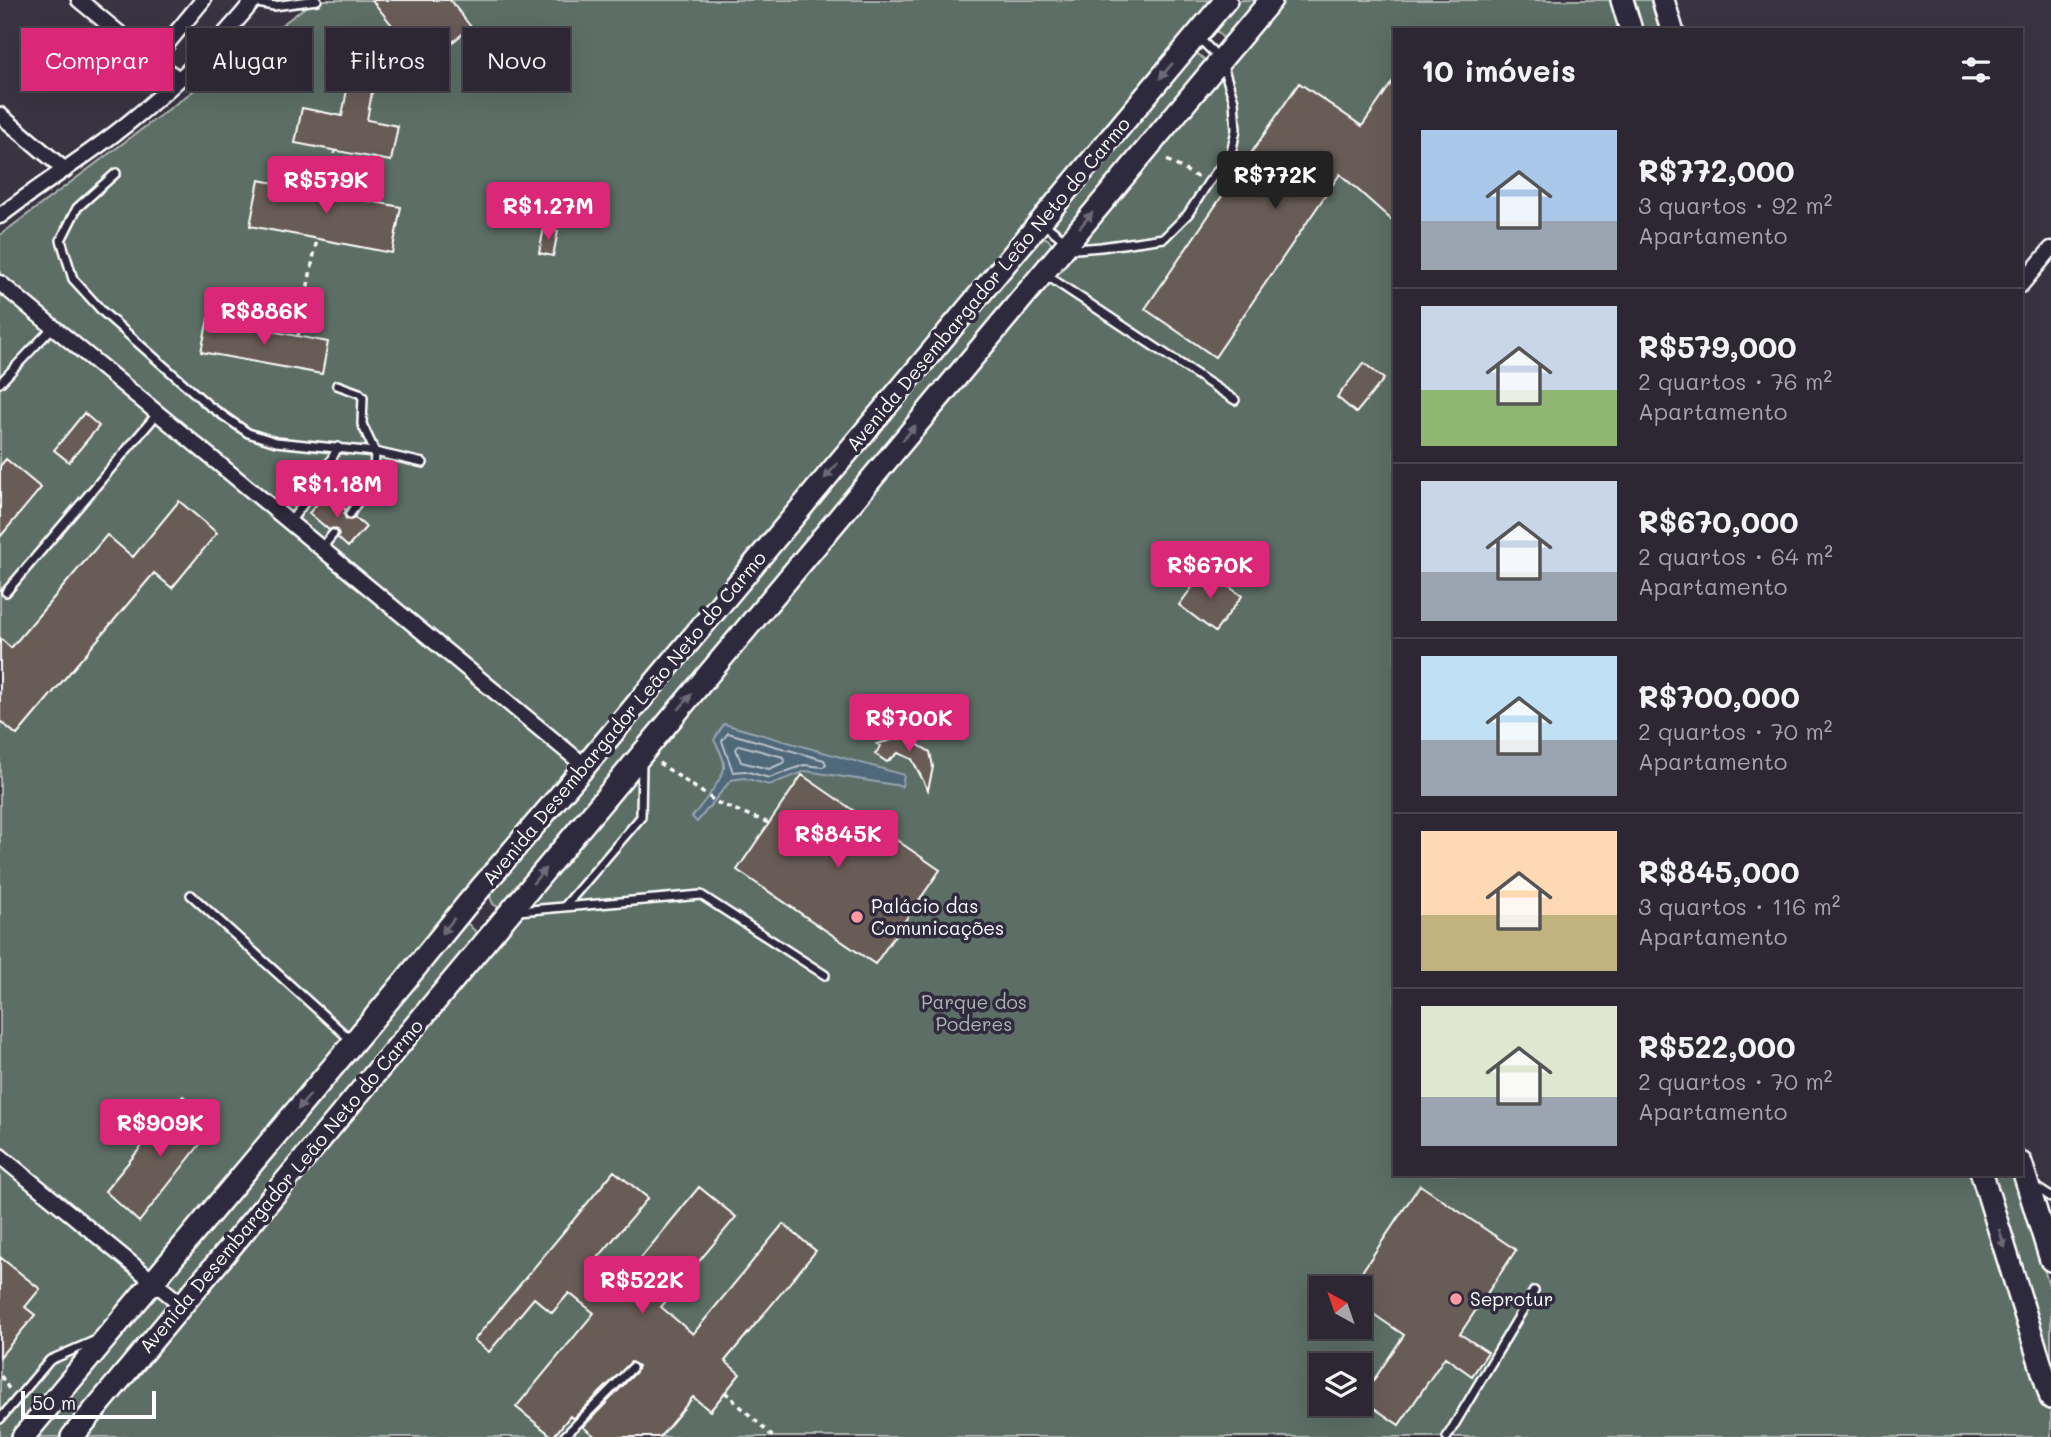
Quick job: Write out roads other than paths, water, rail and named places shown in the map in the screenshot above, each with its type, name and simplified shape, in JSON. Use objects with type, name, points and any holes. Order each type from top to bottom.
[{"type":"main road","name":"Avenida Desembargador Leão Neto do Carmo","points":[[23,1437],[1226,0]]},
{"type":"main road","name":"Avenida Desembargador Leão Neto do Carmo","points":[[72,1437],[1271,0]]},
{"type":"main road","points":[[1622,0],[1630,28]]},
{"type":"main road","points":[[1663,0],[1671,28]]},
{"type":"main road","points":[[468,903],[504,919]]},
{"type":"main road","points":[[2024,1172],[2051,1259]]},
{"type":"main road","points":[[1983,1176],[2051,1398]]},
{"type":"street","points":[[79,0],[113,28]]},
{"type":"street","points":[[173,37],[203,0]]},
{"type":"street","points":[[0,216],[126,125],[179,79],[233,26],[253,1]]},
{"type":"street","points":[[173,75],[179,79]]},
{"type":"street","points":[[0,116],[65,170]]},
{"type":"street","points":[[2023,283],[2051,249]]},
{"type":"street","points":[[0,283],[584,766]]},
{"type":"street","points":[[0,1156],[182,1306]]},
{"type":"lane","points":[[253,1],[274,6],[317,0]]},
{"type":"lane","points":[[1040,221],[1076,248],[1164,238],[1188,214],[1231,153],[1236,130],[1234,100],[1221,60],[1196,35]]},
{"type":"lane","points":[[116,173],[77,208],[61,240],[73,279],[103,312],[208,405],[248,433],[276,442],[375,452],[424,463]]},
{"type":"lane","points":[[1042,273],[1235,400]]},
{"type":"lane","points":[[0,383],[53,327]]},
{"type":"lane","points":[[337,385],[363,397],[362,424],[375,452],[374,476],[350,514]]},
{"type":"lane","points":[[6,592],[158,413]]},
{"type":"lane","points":[[290,522],[318,484],[338,447]]},
{"type":"lane","points":[[322,549],[333,534]]},
{"type":"lane","points":[[564,907],[641,817],[642,752]]},
{"type":"lane","points":[[191,895],[354,1042]]},
{"type":"lane","points":[[504,919],[564,907],[701,895],[825,975]]},
{"type":"lane","points":[[2024,1172],[2051,1197]]},
{"type":"lane","points":[[1447,1437],[1534,1291]]},
{"type":"lane","points":[[0,1419],[50,1360],[108,1336]]},
{"type":"lane","points":[[564,1437],[632,1368]]},
{"type":"water","points":[[724,724],[904,775],[902,786],[806,771],[769,785],[744,778],[731,780],[697,822],[692,817],[723,773],[721,753],[714,740]]},
{"type":"place","name":"Palácio das Comunicações","points":[[857,917]]},
{"type":"place","name":"Seprotur","points":[[1456,1299]]},
{"type":"park label","name":"Parque dos Poderes","points":[[974,1013]]}]
